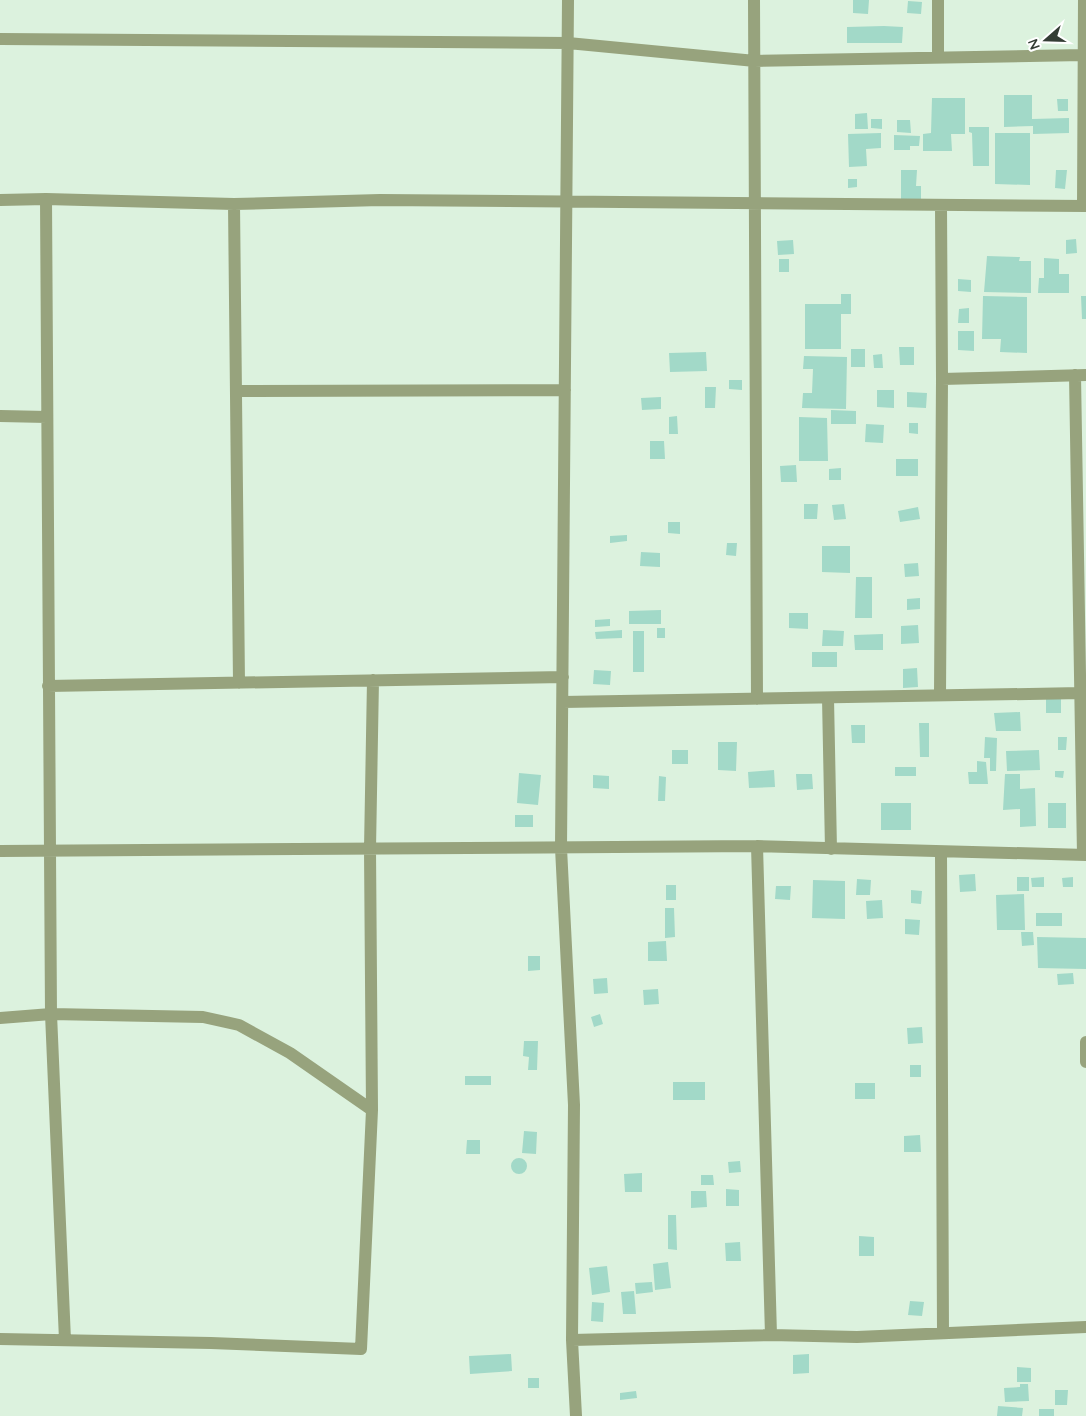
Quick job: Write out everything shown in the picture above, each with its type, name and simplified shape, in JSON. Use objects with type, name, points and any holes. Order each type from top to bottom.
[{"type":"street","points":[[568,0],[562,848],[574,1105],[572,1340],[576,1416]]},
{"type":"street","points":[[754,0],[757,698]]},
{"type":"street","points":[[938,0],[938,56]]},
{"type":"street","points":[[0,200],[46,199],[234,204],[380,200],[1084,206],[1084,0]]},
{"type":"street","points":[[0,39],[568,43],[755,61],[938,56],[1083,55]]},
{"type":"street","points":[[46,199],[48,851],[51,1014],[65,1340]]},
{"type":"street","points":[[234,204],[239,683]]},
{"type":"street","points":[[940,695],[941,206]]},
{"type":"street","points":[[0,851],[757,846],[1085,855],[1081,693],[1080,375],[942,379]]},
{"type":"street","points":[[237,391],[565,390]]},
{"type":"street","points":[[0,416],[47,417]]},
{"type":"street","points":[[48,686],[563,677]]},
{"type":"street","points":[[0,1340],[257,1344],[361,1350],[372,1110],[370,849],[373,680]]},
{"type":"street","points":[[563,702],[1081,693]]},
{"type":"street","points":[[828,698],[831,849]]},
{"type":"street","points":[[757,846],[772,1335]]},
{"type":"street","points":[[941,852],[943,1333]]},
{"type":"street","points":[[0,1018],[51,1014],[203,1017],[239,1026],[290,1053],[372,1110]]},
{"type":"street","points":[[1086,1042],[1086,1062]]},
{"type":"street","points":[[572,1340],[772,1335],[857,1337],[1086,1327]]},
{"type":"building","points":[[853,0],[869,0],[868,14],[853,13]]},
{"type":"building","points":[[908,1],[922,2],[921,14],[907,13]]},
{"type":"building","points":[[847,27],[903,27],[902,43],[847,43]]},
{"type":"building","points":[[1004,95],[1032,95],[1032,119],[1069,118],[1069,133],[1033,134],[1033,126],[1004,127]]},
{"type":"building","points":[[932,98],[965,98],[965,134],[951,134],[952,151],[923,151],[923,134],[931,133]]},
{"type":"building","points":[[1057,99],[1068,99],[1068,111],[1058,111]]},
{"type":"building","points":[[867,113],[868,129],[855,129],[855,114]]},
{"type":"building","points":[[871,119],[882,119],[882,129],[871,128]]},
{"type":"building","points":[[897,120],[910,120],[911,133],[897,132]]},
{"type":"building","points":[[969,127],[989,127],[989,166],[973,166],[972,133],[969,132]]},
{"type":"building","points":[[881,133],[881,148],[866,149],[867,166],[849,167],[848,134]]},
{"type":"building","points":[[995,133],[1030,133],[1030,185],[995,184]]},
{"type":"building","points":[[894,135],[920,136],[919,146],[910,146],[910,150],[894,150]]},
{"type":"building","points":[[901,170],[917,170],[916,186],[921,186],[921,202],[901,202]]},
{"type":"building","points":[[1056,170],[1067,170],[1065,189],[1055,188]]},
{"type":"building","points":[[848,179],[857,179],[857,187],[848,188]]},
{"type":"building","points":[[1076,239],[1077,253],[1066,254],[1066,240]]},
{"type":"building","points":[[793,240],[794,254],[778,255],[777,241]]},
{"type":"building","points":[[987,256],[1020,257],[1019,261],[1031,261],[1031,293],[984,292]]},
{"type":"building","points":[[1044,258],[1059,259],[1059,274],[1069,274],[1069,293],[1038,293],[1039,278],[1044,278]]},
{"type":"building","points":[[779,259],[789,259],[789,272],[779,272]]},
{"type":"building","points":[[958,279],[971,280],[971,292],[958,291]]},
{"type":"building","points":[[841,294],[851,294],[851,314],[841,314],[841,349],[805,349],[805,304],[841,304]]},
{"type":"building","points":[[983,296],[1027,297],[1027,353],[1000,352],[1001,339],[982,339]]},
{"type":"building","points":[[1081,296],[1086,296],[1086,319],[1082,319]]},
{"type":"building","points":[[969,308],[969,323],[958,323],[959,309]]},
{"type":"building","points":[[958,331],[974,331],[974,351],[958,350]]},
{"type":"building","points":[[899,347],[914,347],[914,365],[900,365]]},
{"type":"building","points":[[851,349],[865,349],[865,367],[851,367]]},
{"type":"building","points":[[706,352],[707,371],[670,372],[669,353]]},
{"type":"building","points":[[882,354],[883,368],[874,368],[873,355]]},
{"type":"building","points":[[804,356],[847,357],[846,409],[802,408],[803,393],[812,393],[813,369],[803,369]]},
{"type":"building","points":[[729,380],[742,380],[742,390],[729,389]]},
{"type":"building","points":[[705,387],[716,387],[715,408],[705,408]]},
{"type":"building","points":[[877,390],[894,390],[894,408],[877,407]]},
{"type":"building","points":[[907,392],[927,393],[926,408],[907,407]]},
{"type":"building","points":[[661,397],[661,409],[642,410],[641,398]]},
{"type":"building","points":[[831,410],[856,411],[856,424],[831,424]]},
{"type":"building","points":[[677,416],[678,434],[669,434],[669,417]]},
{"type":"building","points":[[799,417],[827,418],[828,461],[799,461]]},
{"type":"building","points":[[909,423],[918,423],[918,434],[909,433]]},
{"type":"building","points":[[866,424],[884,425],[883,443],[865,442]]},
{"type":"building","points":[[650,441],[664,441],[665,459],[650,459]]},
{"type":"building","points":[[896,459],[918,459],[918,476],[896,476]]},
{"type":"building","points":[[796,465],[797,482],[781,482],[780,466]]},
{"type":"building","points":[[841,468],[841,480],[829,480],[829,469]]},
{"type":"building","points":[[804,504],[818,504],[817,519],[804,519]]},
{"type":"building","points":[[844,504],[846,519],[834,520],[832,505]]},
{"type":"building","points":[[918,507],[920,519],[900,522],[898,511]]},
{"type":"building","points":[[668,522],[680,522],[680,534],[668,533]]},
{"type":"building","points":[[627,535],[627,541],[610,543],[610,536]]},
{"type":"building","points":[[727,543],[737,543],[736,556],[726,555]]},
{"type":"building","points":[[822,546],[850,546],[850,573],[822,572]]},
{"type":"building","points":[[641,552],[660,553],[660,567],[640,566]]},
{"type":"building","points":[[918,563],[919,576],[905,577],[904,564]]},
{"type":"building","points":[[856,577],[872,577],[872,618],[855,618]]},
{"type":"building","points":[[920,598],[920,609],[907,610],[907,599]]},
{"type":"building","points":[[661,610],[661,624],[629,624],[629,611]]},
{"type":"building","points":[[789,613],[808,613],[808,629],[789,628]]},
{"type":"building","points":[[610,619],[610,626],[595,627],[595,620]]},
{"type":"building","points":[[918,625],[919,643],[901,644],[901,626]]},
{"type":"building","points":[[657,628],[665,628],[665,638],[657,638]]},
{"type":"building","points":[[622,630],[622,638],[596,639],[595,632]]},
{"type":"building","points":[[823,630],[844,631],[843,646],[822,646]]},
{"type":"building","points":[[633,631],[644,631],[644,672],[633,672]]},
{"type":"building","points":[[883,634],[883,650],[855,650],[854,635]]},
{"type":"building","points":[[812,652],[837,652],[837,667],[812,667]]},
{"type":"building","points":[[917,668],[918,687],[903,688],[903,669]]},
{"type":"building","points":[[594,670],[611,671],[610,685],[593,684]]},
{"type":"building","points":[[1046,697],[1061,697],[1061,713],[1046,713]]},
{"type":"building","points":[[1020,712],[1021,731],[996,731],[994,713]]},
{"type":"building","points":[[919,723],[929,723],[929,757],[920,757]]},
{"type":"building","points":[[851,725],[865,725],[865,743],[852,743]]},
{"type":"building","points":[[985,737],[997,738],[996,771],[990,771],[990,758],[984,758]]},
{"type":"building","points":[[1058,737],[1067,737],[1066,750],[1058,750]]},
{"type":"building","points":[[718,742],[737,742],[736,771],[718,770]]},
{"type":"building","points":[[672,750],[688,750],[688,764],[672,764]]},
{"type":"building","points":[[1039,750],[1040,770],[1007,771],[1006,751]]},
{"type":"building","points":[[977,761],[986,762],[988,784],[969,784],[968,772],[977,772]]},
{"type":"building","points":[[895,767],[916,767],[916,776],[895,776]]},
{"type":"building","points":[[774,770],[775,787],[749,788],[748,772]]},
{"type":"building","points":[[1055,771],[1064,771],[1063,778],[1055,777]]},
{"type":"building","points":[[519,773],[541,775],[538,805],[517,803]]},
{"type":"building","points":[[796,774],[812,774],[813,789],[797,790]]},
{"type":"building","points":[[1005,774],[1020,774],[1020,789],[1035,788],[1036,826],[1020,827],[1020,809],[1003,810]]},
{"type":"building","points":[[593,775],[609,776],[609,789],[593,788]]},
{"type":"building","points":[[659,776],[666,777],[665,801],[658,801]]},
{"type":"building","points":[[881,803],[911,803],[911,830],[881,830]]},
{"type":"building","points":[[1048,803],[1066,803],[1066,828],[1048,828]]},
{"type":"building","points":[[515,815],[533,815],[533,827],[515,827]]},
{"type":"building","points":[[975,874],[976,891],[960,892],[959,875]]},
{"type":"building","points":[[1017,877],[1029,877],[1029,891],[1017,891]]},
{"type":"building","points":[[1044,877],[1044,887],[1032,887],[1031,878]]},
{"type":"building","points":[[1073,877],[1073,887],[1063,887],[1062,878]]},
{"type":"building","points":[[857,879],[871,880],[870,895],[856,895]]},
{"type":"building","points":[[813,880],[845,881],[845,919],[812,918]]},
{"type":"building","points":[[666,885],[676,885],[676,900],[666,900]]},
{"type":"building","points":[[776,886],[791,886],[790,900],[775,899]]},
{"type":"building","points":[[911,890],[922,891],[921,904],[911,903]]},
{"type":"building","points":[[1024,894],[1025,930],[997,930],[996,895]]},
{"type":"building","points":[[882,900],[883,918],[867,919],[866,901]]},
{"type":"building","points":[[665,908],[674,908],[675,937],[665,938]]},
{"type":"building","points":[[1036,913],[1062,913],[1062,926],[1036,926]]},
{"type":"building","points":[[905,919],[920,920],[919,935],[905,934]]},
{"type":"building","points":[[1021,932],[1033,932],[1034,945],[1022,946]]},
{"type":"building","points":[[1037,937],[1086,938],[1086,969],[1038,968]]},
{"type":"building","points":[[666,941],[667,961],[648,961],[648,942]]},
{"type":"building","points":[[528,956],[540,956],[540,970],[528,971]]},
{"type":"building","points":[[1073,973],[1074,984],[1058,985],[1057,974]]},
{"type":"building","points":[[607,978],[608,993],[594,994],[593,979]]},
{"type":"building","points":[[658,989],[659,1004],[644,1005],[643,990]]},
{"type":"building","points":[[600,1014],[603,1024],[594,1027],[591,1017]]},
{"type":"building","points":[[922,1027],[923,1043],[908,1044],[907,1028]]},
{"type":"building","points":[[524,1041],[538,1041],[537,1070],[528,1070],[529,1057],[523,1056]]},
{"type":"building","points":[[910,1065],[921,1065],[921,1077],[910,1077]]},
{"type":"building","points":[[465,1076],[491,1076],[491,1085],[465,1085]]},
{"type":"building","points":[[673,1082],[705,1082],[705,1100],[673,1100]]},
{"type":"building","points":[[855,1083],[875,1083],[875,1099],[855,1099]]},
{"type":"building","points":[[524,1131],[537,1132],[536,1154],[522,1153]]},
{"type":"building","points":[[920,1135],[921,1152],[904,1152],[904,1136]]},
{"type":"building","points":[[467,1140],[480,1140],[480,1154],[466,1154]]},
{"type":"building","points":[[519,1158],[527,1166],[519,1174],[511,1166]]},
{"type":"building","points":[[740,1161],[741,1172],[729,1173],[728,1162]]},
{"type":"building","points":[[642,1173],[642,1192],[625,1192],[624,1174]]},
{"type":"building","points":[[701,1175],[713,1175],[714,1185],[701,1185]]},
{"type":"building","points":[[726,1189],[739,1190],[739,1206],[726,1206]]},
{"type":"building","points":[[691,1191],[706,1191],[707,1207],[691,1208]]},
{"type":"building","points":[[668,1215],[676,1215],[677,1250],[668,1249]]},
{"type":"building","points":[[859,1236],[874,1237],[874,1256],[859,1256]]},
{"type":"building","points":[[740,1242],[741,1261],[726,1261],[725,1243]]},
{"type":"building","points":[[668,1262],[671,1288],[655,1290],[653,1264]]},
{"type":"building","points":[[607,1266],[610,1292],[592,1295],[589,1268]]},
{"type":"building","points":[[652,1282],[653,1292],[636,1294],[635,1283]]},
{"type":"building","points":[[634,1291],[636,1314],[623,1314],[621,1292]]},
{"type":"building","points":[[910,1301],[924,1302],[922,1316],[908,1315]]},
{"type":"building","points":[[592,1302],[604,1303],[603,1322],[591,1321]]},
{"type":"building","points":[[511,1354],[512,1371],[470,1374],[469,1356]]},
{"type":"building","points":[[809,1354],[809,1373],[793,1374],[793,1355]]},
{"type":"building","points":[[1017,1367],[1031,1368],[1031,1382],[1017,1382]]},
{"type":"building","points":[[528,1378],[539,1378],[539,1388],[528,1388]]},
{"type":"building","points":[[1020,1384],[1028,1384],[1029,1401],[1005,1402],[1004,1388],[1020,1387]]},
{"type":"building","points":[[1055,1390],[1068,1390],[1067,1405],[1055,1405]]},
{"type":"building","points":[[636,1391],[637,1398],[620,1400],[620,1393]]},
{"type":"building","points":[[998,1406],[1023,1408],[1022,1416],[997,1416]]},
{"type":"building","points":[[1039,1409],[1054,1409],[1054,1416],[1039,1416]]}]
